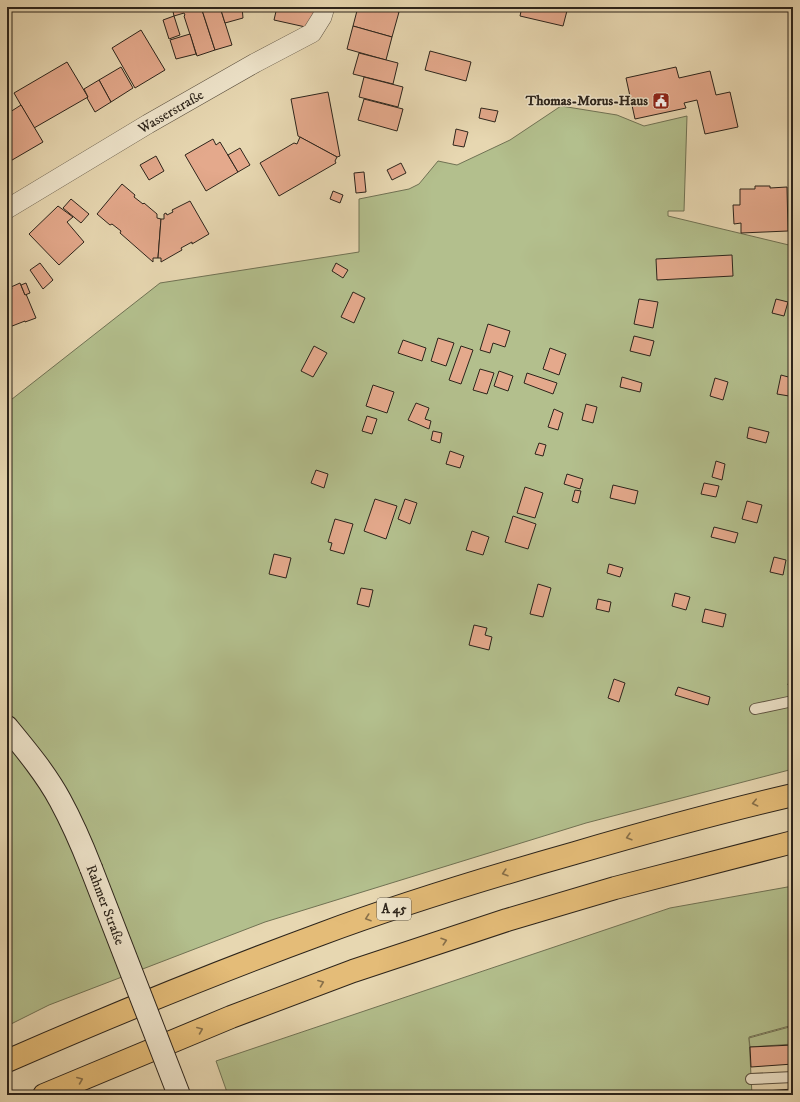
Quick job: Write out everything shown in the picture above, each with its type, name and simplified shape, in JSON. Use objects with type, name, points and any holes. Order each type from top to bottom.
[{"type":"highway","name":"A 45","points":[[7,1061],[52,1041],[231,968],[337,928],[437,894],[726,810],[793,795]]},
{"type":"highway","points":[[44,1095],[232,1017],[352,971],[507,920],[615,888],[793,842]]},
{"type":"main road","name":"Rahmer Straße","points":[[7,727],[31,757],[60,799],[83,847],[178,1095]]},
{"type":"street","name":"Wasserstraße","points":[[7,209],[148,124],[255,63],[312,33],[322,17],[325,7]]},
{"type":"lane","points":[[755,709],[793,701]]},
{"type":"lane","points":[[752,1079],[793,1077]]},
{"type":"green space","points":[[561,106],[617,115],[644,126],[687,116],[684,211],[668,211],[668,216],[793,246],[793,769],[586,823],[265,922],[49,1005],[7,1026],[7,403],[160,283],[359,252],[359,199],[409,189],[419,184],[438,161],[457,165],[510,140]]},
{"type":"green space","points":[[793,886],[793,1025],[749,1037],[752,1095],[228,1095],[216,1061],[670,908]]},
{"type":"green space","points":[[793,1026],[793,1044],[750,1047],[749,1038]]},
{"type":"building","points":[[172,7],[201,7],[215,50],[197,56],[184,13],[174,16]]},
{"type":"building","points":[[212,7],[220,7],[232,45],[215,50],[202,10]]},
{"type":"building","points":[[220,7],[242,7],[243,18],[225,23]]},
{"type":"building","points":[[277,7],[315,7],[310,28],[274,20]]},
{"type":"building","points":[[358,7],[380,7],[399,12],[392,37],[353,26]]},
{"type":"building","points":[[522,7],[568,7],[563,26],[520,16]]},
{"type":"building","points":[[174,16],[180,35],[169,39],[163,20]]},
{"type":"building","points":[[353,26],[392,37],[386,60],[347,49]]},
{"type":"building","points":[[141,30],[165,70],[135,88],[112,48]]},
{"type":"building","points":[[190,34],[196,54],[176,59],[170,40]]},
{"type":"building","points":[[430,51],[471,62],[466,81],[425,70]]},
{"type":"building","points":[[359,53],[398,63],[393,84],[353,74]]},
{"type":"building","points":[[67,62],[88,97],[34,128],[14,93]]},
{"type":"building","points":[[121,67],[133,88],[111,102],[99,80]]},
{"type":"building","name":"Thomas-Morus-Haus","points":[[676,67],[679,78],[710,71],[716,95],[730,92],[738,127],[705,134],[697,100],[684,103],[686,108],[635,119],[626,78]]},
{"type":"building","points":[[364,77],[403,87],[398,107],[359,97]]},
{"type":"building","points":[[99,80],[111,102],[95,112],[84,89]]},
{"type":"building","points":[[328,92],[340,156],[337,157],[298,136],[291,99]]},
{"type":"building","points":[[364,99],[403,109],[397,131],[358,120]]},
{"type":"building","points":[[21,105],[43,142],[7,163],[7,114]]},
{"type":"building","points":[[481,108],[498,111],[495,122],[479,118]]},
{"type":"building","points":[[456,129],[468,132],[464,147],[453,145]]},
{"type":"building","points":[[300,137],[337,157],[335,161],[336,163],[279,196],[260,163],[294,143],[297,144]]},
{"type":"building","points":[[213,139],[216,145],[220,142],[238,172],[206,191],[185,155]]},
{"type":"building","points":[[240,148],[250,165],[238,172],[228,155]]},
{"type":"building","points":[[156,156],[164,171],[149,180],[140,165]]},
{"type":"building","points":[[401,163],[406,173],[392,180],[387,170]]},
{"type":"building","points":[[364,172],[366,192],[356,193],[354,173]]},
{"type":"building","points":[[122,184],[135,195],[134,197],[157,214],[157,218],[161,219],[158,258],[153,258],[153,262],[120,233],[121,231],[112,224],[110,225],[97,214]]},
{"type":"building","points":[[755,186],[770,186],[770,188],[787,187],[788,231],[741,233],[741,223],[734,224],[733,205],[740,205],[740,189],[755,189]]},
{"type":"building","points":[[333,191],[343,195],[340,203],[330,199]]},
{"type":"building","points":[[71,199],[89,214],[81,223],[63,208]]},
{"type":"building","points":[[190,201],[209,234],[192,244],[192,242],[181,248],[182,250],[161,262],[161,258],[158,258],[161,219],[164,219],[164,214],[166,213],[167,215],[173,212],[172,210]]},
{"type":"building","points":[[58,206],[73,217],[67,222],[84,242],[59,265],[29,234]]},
{"type":"building","points":[[732,255],[733,276],[657,280],[656,259]]},
{"type":"building","points":[[40,263],[53,280],[43,289],[30,270]]},
{"type":"building","points":[[336,263],[348,270],[343,278],[332,271]]},
{"type":"building","points":[[20,283],[36,318],[7,328],[7,291],[12,289],[11,287]]},
{"type":"building","points":[[26,283],[30,293],[25,295],[21,285]]},
{"type":"building","points":[[353,292],[365,298],[354,323],[341,317]]},
{"type":"building","points":[[639,299],[658,302],[653,328],[634,324]]},
{"type":"building","points":[[776,299],[788,302],[784,316],[772,313]]},
{"type":"building","points":[[488,324],[510,331],[505,347],[493,343],[490,353],[480,350]]},
{"type":"building","points":[[634,336],[654,341],[650,356],[630,351]]},
{"type":"building","points":[[438,338],[454,343],[446,366],[431,361]]},
{"type":"building","points":[[403,340],[426,348],[422,361],[398,353]]},
{"type":"building","points":[[314,346],[327,353],[313,377],[301,371]]},
{"type":"building","points":[[461,346],[473,350],[461,384],[449,380]]},
{"type":"building","points":[[550,348],[566,354],[559,375],[543,369]]},
{"type":"building","points":[[480,369],[494,373],[487,394],[473,390]]},
{"type":"building","points":[[499,371],[513,376],[508,391],[494,386]]},
{"type":"building","points":[[527,373],[557,383],[553,394],[524,383]]},
{"type":"building","points":[[781,375],[792,378],[789,396],[777,394]]},
{"type":"building","points":[[622,377],[642,383],[640,392],[620,387]]},
{"type":"building","points":[[715,378],[728,382],[723,400],[710,396]]},
{"type":"building","points":[[373,385],[394,392],[387,413],[366,406]]},
{"type":"building","points":[[416,403],[429,408],[425,419],[431,421],[429,429],[408,420]]},
{"type":"building","points":[[586,404],[597,407],[593,423],[582,420]]},
{"type":"building","points":[[554,409],[563,413],[558,430],[548,427]]},
{"type":"building","points":[[367,416],[377,419],[372,434],[362,431]]},
{"type":"building","points":[[749,427],[769,432],[766,443],[747,438]]},
{"type":"building","points":[[433,431],[442,433],[440,443],[431,440]]},
{"type":"building","points":[[539,443],[546,445],[543,456],[535,454]]},
{"type":"building","points":[[450,451],[464,456],[460,468],[446,464]]},
{"type":"building","points":[[716,461],[725,464],[722,480],[712,477]]},
{"type":"building","points":[[316,470],[328,474],[324,488],[311,483]]},
{"type":"building","points":[[567,474],[583,479],[580,489],[564,484]]},
{"type":"building","points":[[704,483],[719,486],[716,497],[701,494]]},
{"type":"building","points":[[613,485],[638,491],[635,504],[610,498]]},
{"type":"building","points":[[525,487],[543,493],[535,518],[517,513]]},
{"type":"building","points":[[575,490],[581,491],[578,503],[572,501]]},
{"type":"building","points":[[375,499],[397,506],[386,539],[364,531]]},
{"type":"building","points":[[405,499],[417,503],[410,524],[398,519]]},
{"type":"building","points":[[747,501],[762,505],[757,523],[742,519]]},
{"type":"building","points":[[513,516],[536,524],[528,549],[505,542]]},
{"type":"building","points":[[335,519],[353,524],[344,554],[330,550],[332,543],[328,542]]},
{"type":"building","points":[[714,527],[738,533],[735,543],[711,537]]},
{"type":"building","points":[[472,531],[489,537],[483,555],[466,550]]},
{"type":"building","points":[[274,554],[291,558],[286,578],[269,574]]},
{"type":"building","points":[[774,557],[786,560],[783,575],[770,572]]},
{"type":"building","points":[[609,564],[623,568],[620,577],[607,573]]},
{"type":"building","points":[[538,584],[551,588],[543,617],[530,614]]},
{"type":"building","points":[[361,588],[373,590],[369,607],[357,604]]},
{"type":"building","points":[[675,593],[690,597],[686,610],[672,606]]},
{"type":"building","points":[[598,599],[611,602],[609,612],[596,609]]},
{"type":"building","points":[[705,609],[726,614],[723,627],[702,622]]},
{"type":"building","points":[[474,625],[487,628],[485,635],[492,637],[489,650],[469,645]]},
{"type":"building","points":[[791,674],[793,674],[793,686],[788,685]]},
{"type":"building","points":[[614,679],[625,683],[619,702],[608,698]]},
{"type":"building","points":[[678,687],[710,697],[708,705],[675,695]]},
{"type":"building","points":[[793,1045],[793,1064],[751,1067],[750,1047]]},
{"type":"building","points":[[793,1089],[793,1095],[752,1095],[752,1092]]},
{"type":"place","name":"Thomas-Morus-Haus","points":[[661,101]]}]
